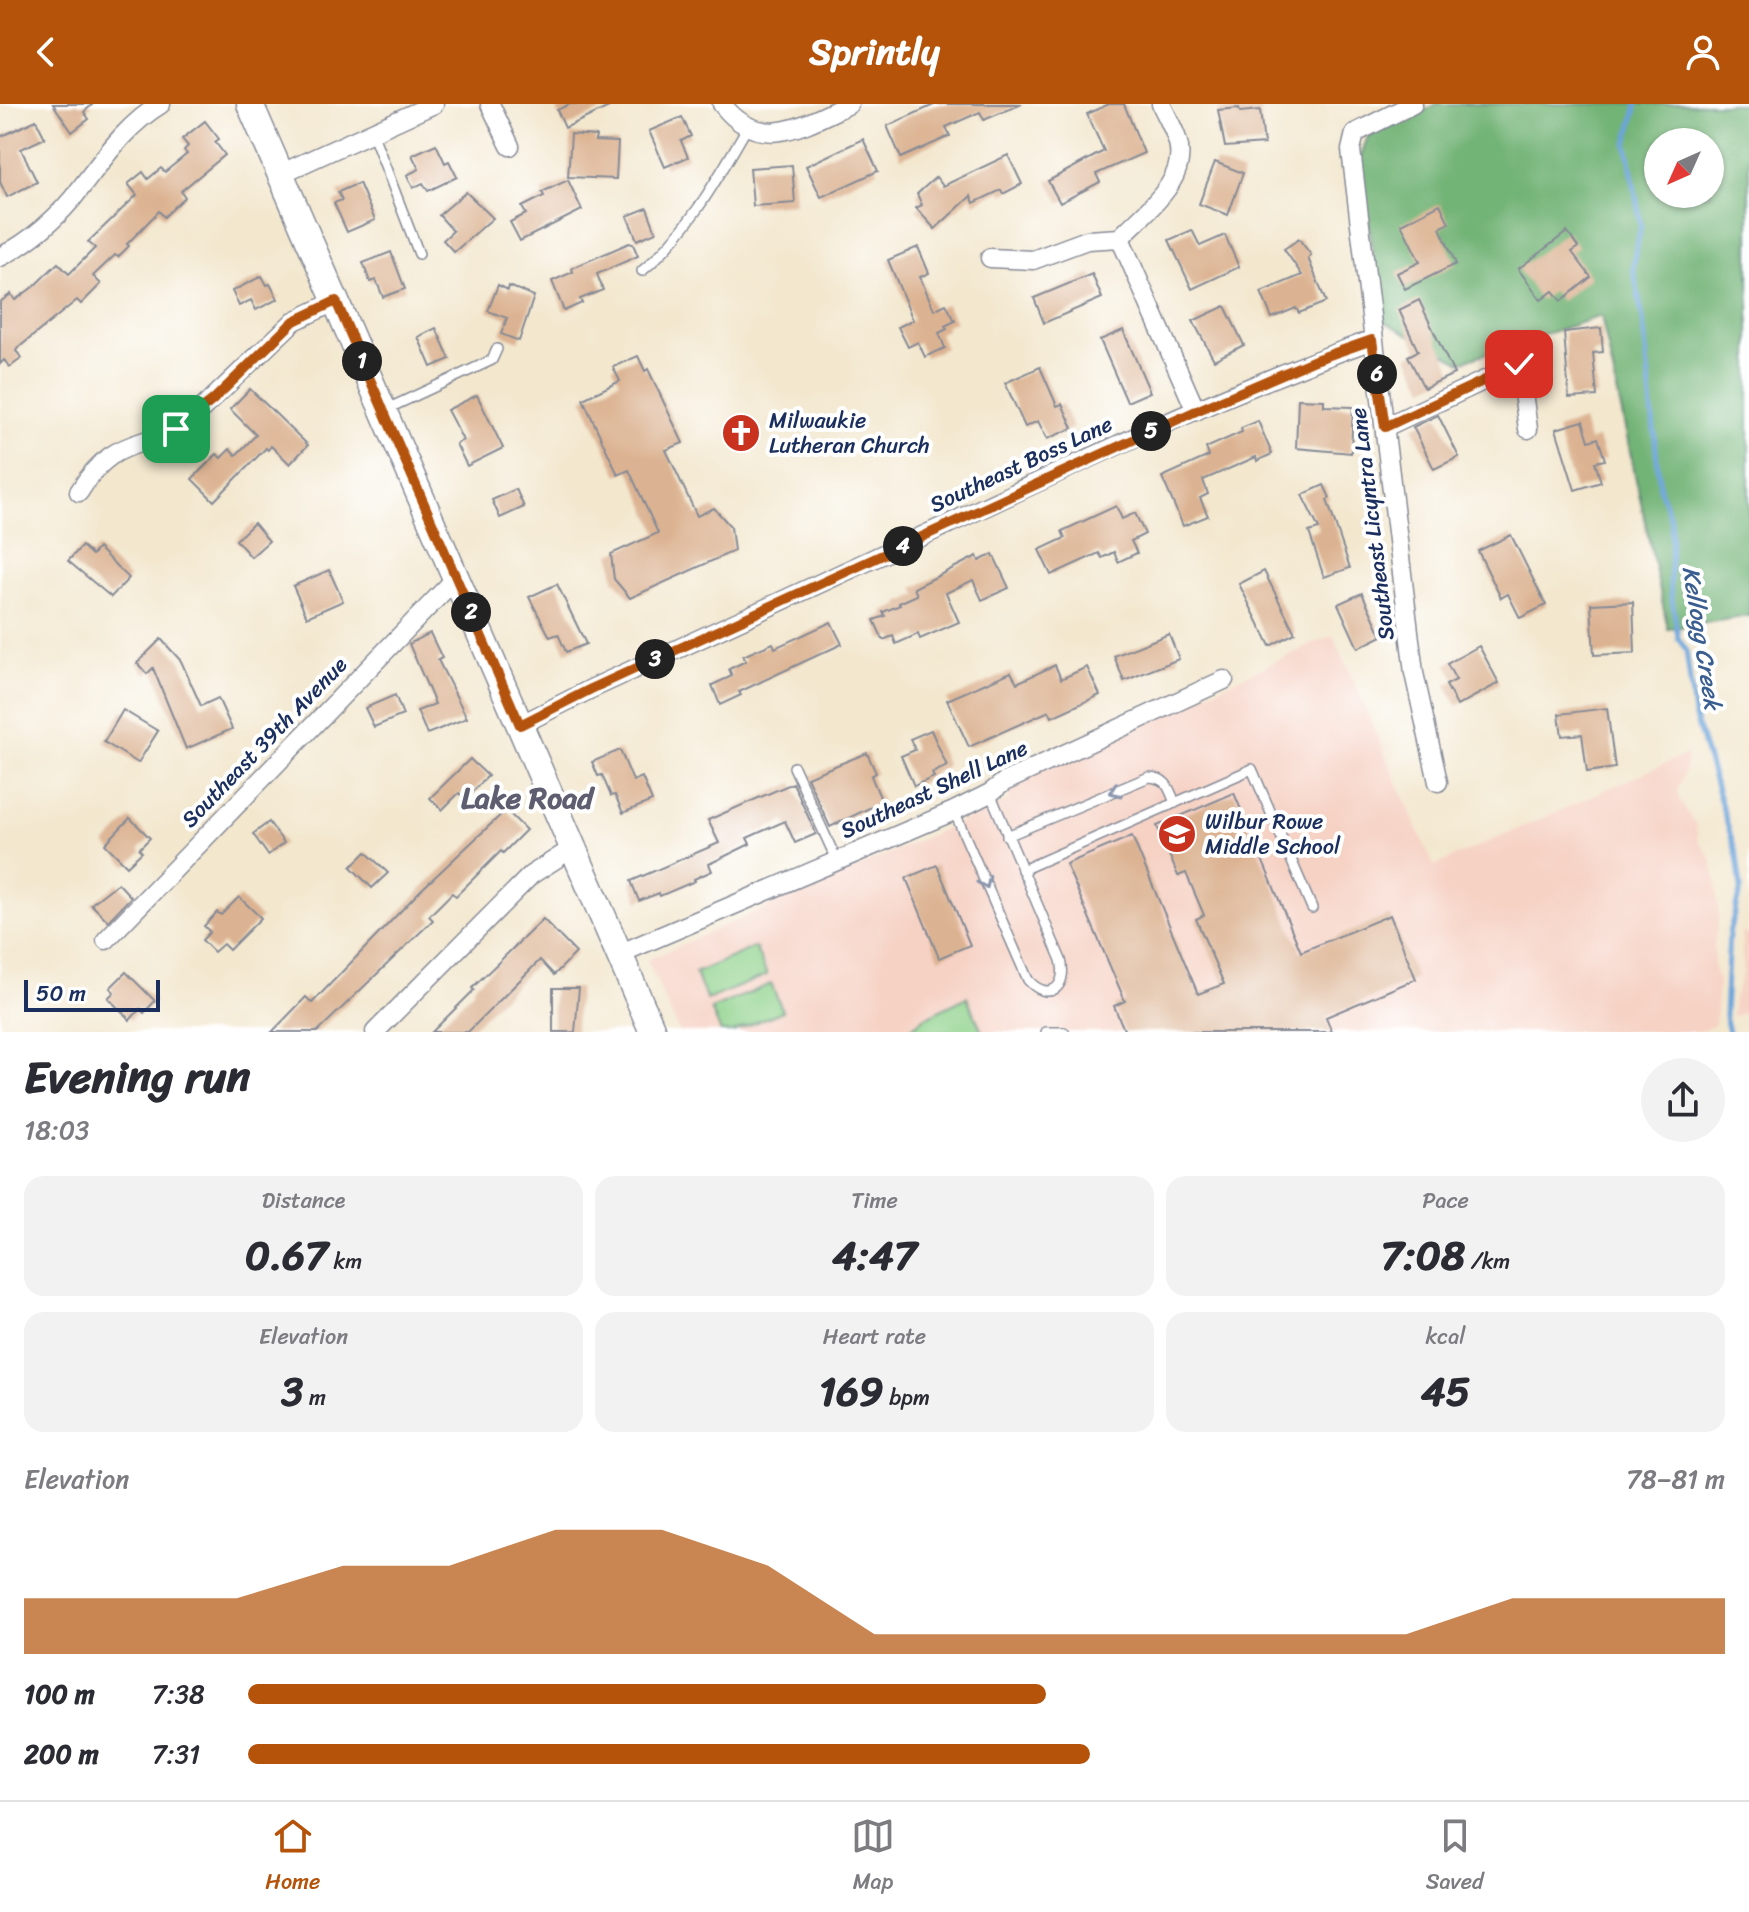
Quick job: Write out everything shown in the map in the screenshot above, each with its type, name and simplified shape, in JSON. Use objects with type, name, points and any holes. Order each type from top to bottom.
[{"type":"main road","points":[[250,104],[619,954],[647,1030]]},
{"type":"street","points":[[0,257],[46,225],[78,192],[125,132],[161,104]]},
{"type":"street","points":[[280,174],[434,104]]},
{"type":"street","points":[[490,104],[510,146]]},
{"type":"street","points":[[722,104],[748,126],[764,132],[781,133],[849,104]]},
{"type":"street","points":[[990,258],[1033,260],[1087,240],[1120,238],[1168,187],[1177,173],[1180,157],[1177,141],[1161,104]]},
{"type":"street","name":"Southeast Licyntra Lane","points":[[1413,104],[1355,133],[1351,150],[1414,673],[1438,782]]},
{"type":"street","points":[[1120,238],[1196,411]]},
{"type":"street","points":[[79,492],[90,473],[105,458],[122,448],[163,435],[190,420],[294,321],[336,301]]},
{"type":"street","name":"Southeast Boss Lane","points":[[520,725],[591,689],[1196,411],[1315,360],[1372,340]]},
{"type":"street","points":[[1385,427],[1519,364],[1528,429]]},
{"type":"street","name":"Southeast 39th Avenue","points":[[106,940],[456,578]]},
{"type":"street","name":"Southeast Shell Lane","points":[[619,954],[954,811],[990,793],[1004,782],[1224,680]]},
{"type":"street","points":[[375,1032],[531,875],[573,848]]},
{"type":"lane","points":[[642,271],[657,258],[723,174],[748,126]]},
{"type":"lane","points":[[372,132],[419,254]]},
{"type":"lane","points":[[384,410],[492,360],[497,349]]},
{"type":"lane","points":[[794,767],[837,861]]},
{"type":"lane","points":[[1022,870],[1252,769],[1312,908]]},
{"type":"lane","points":[[1007,836],[1149,777],[1164,781],[1175,803]]},
{"type":"lane","points":[[954,811],[1028,980],[1035,989],[1051,991],[1058,986],[1063,968],[990,793]]},
{"type":"lane","points":[[1046,1032],[1064,1032]]},
{"type":"shaded area","name":"Wilbur Rowe Middle School","points":[[1333,635],[1434,866],[1687,754],[1677,791],[1680,802],[1696,825],[1698,839],[1712,860],[1715,876],[1719,917],[1714,945],[1718,982],[1715,1025],[1698,1032],[679,1032],[647,960],[1010,800],[1005,786]]},
{"type":"shaded area","points":[[1742,931],[1749,937],[1749,1010],[1732,1017],[1733,1001],[1743,973]]},
{"type":"green space","points":[[1437,104],[1749,104],[1749,616],[1668,629],[1601,316],[1460,362],[1382,320],[1360,158],[1368,136]]},
{"type":"green space","points":[[755,947],[767,975],[707,1000],[695,973]]},
{"type":"green space","points":[[771,984],[783,1011],[733,1032],[721,1032],[711,1009]]},
{"type":"green space","points":[[967,997],[982,1032],[907,1032],[924,1018]]},
{"type":"building","points":[[53,104],[93,104],[84,112],[89,119],[72,132]]},
{"type":"building","points":[[570,104],[615,104],[565,128],[557,110]]},
{"type":"building","points":[[936,104],[1022,104],[984,120],[980,112],[946,127],[950,136],[901,158],[887,126]]},
{"type":"building","points":[[1109,104],[1124,104],[1144,153],[1096,174],[1100,182],[1060,203],[1048,181],[1104,151],[1087,114]]},
{"type":"building","points":[[1239,108],[1240,112],[1260,110],[1264,144],[1225,147],[1218,110]]},
{"type":"building","points":[[682,117],[691,136],[681,141],[688,157],[665,167],[649,131]]},
{"type":"building","points":[[36,120],[45,138],[21,149],[37,182],[7,197],[0,182],[0,137]]},
{"type":"building","points":[[205,121],[219,139],[215,142],[225,155],[181,191],[185,197],[164,217],[159,211],[118,257],[115,255],[93,276],[101,284],[81,304],[77,300],[17,349],[22,358],[10,367],[4,360],[0,364],[0,302],[11,294],[15,300],[58,263],[69,274],[95,248],[88,242],[137,195],[128,184],[143,172],[148,179],[161,168],[165,172],[187,154],[184,150],[188,146],[182,139]]},
{"type":"building","points":[[571,134],[596,136],[595,141],[618,142],[616,179],[568,177]]},
{"type":"building","points":[[863,139],[878,171],[821,197],[806,166]]},
{"type":"building","points":[[436,144],[445,163],[449,161],[457,177],[428,191],[423,183],[413,188],[407,175],[419,169],[412,155]]},
{"type":"building","points":[[1008,155],[1022,184],[974,203],[971,196],[935,229],[916,208],[922,205],[917,194],[936,177],[943,186]]},
{"type":"building","points":[[1215,162],[1243,173],[1228,215],[1199,204]]},
{"type":"building","points":[[792,165],[795,203],[753,206],[750,168]]},
{"type":"building","points":[[568,180],[582,210],[520,241],[510,222],[526,214],[522,207],[544,196],[542,192]]},
{"type":"building","points":[[359,183],[375,220],[347,232],[334,203],[342,200],[338,192]]},
{"type":"building","points":[[466,192],[493,218],[454,252],[443,240],[453,231],[439,215]]},
{"type":"building","points":[[1440,204],[1449,223],[1440,228],[1456,264],[1405,289],[1397,273],[1420,262],[1401,224]]},
{"type":"building","points":[[647,208],[656,232],[637,240],[627,216]]},
{"type":"building","points":[[1192,230],[1200,246],[1225,235],[1239,267],[1192,289],[1169,240]]},
{"type":"building","points":[[1567,232],[1578,247],[1572,252],[1591,277],[1561,301],[1553,291],[1541,300],[1518,269]]},
{"type":"building","points":[[1299,239],[1311,255],[1308,258],[1326,302],[1299,313],[1296,308],[1272,318],[1261,292],[1302,275],[1284,249]]},
{"type":"building","points":[[633,244],[638,256],[597,274],[603,290],[580,299],[582,303],[564,311],[552,281],[573,272],[572,268]]},
{"type":"building","points":[[918,247],[929,273],[920,277],[934,310],[946,304],[955,321],[939,333],[945,348],[925,357],[918,342],[908,347],[898,327],[913,320],[888,260]]},
{"type":"building","points":[[391,252],[405,289],[383,297],[376,280],[370,282],[363,263]]},
{"type":"building","points":[[1092,274],[1102,298],[1044,323],[1034,298]]},
{"type":"building","points":[[262,276],[278,299],[256,310],[251,300],[239,306],[232,291]]},
{"type":"building","points":[[498,285],[534,296],[519,341],[501,334],[507,318],[488,311]]},
{"type":"building","points":[[1419,300],[1454,374],[1424,388],[1408,356],[1418,351],[1399,310]]},
{"type":"building","points":[[1225,306],[1244,345],[1214,360],[1193,321]]},
{"type":"building","points":[[436,328],[450,359],[431,367],[418,337]]},
{"type":"building","points":[[1601,328],[1603,352],[1593,353],[1597,396],[1569,398],[1564,332]]},
{"type":"building","points":[[1123,330],[1150,392],[1127,402],[1100,340]]},
{"type":"building","points":[[638,356],[645,371],[648,369],[683,443],[666,450],[697,516],[714,508],[731,527],[734,551],[630,598],[614,579],[611,554],[658,533],[629,470],[618,475],[583,399],[620,381],[613,367]]},
{"type":"building","points":[[1040,367],[1057,406],[1062,404],[1073,428],[1047,439],[1038,421],[1025,427],[1005,383]]},
{"type":"building","points":[[250,389],[308,445],[290,464],[271,446],[268,450],[266,448],[214,501],[192,479],[217,454],[221,458],[230,449],[236,455],[256,435],[230,409]]},
{"type":"building","points":[[477,395],[503,448],[467,466],[456,444],[463,440],[447,410]]},
{"type":"building","points":[[1298,399],[1324,400],[1324,406],[1353,407],[1351,453],[1296,448]]},
{"type":"building","points":[[1438,415],[1459,457],[1434,469],[1413,427]]},
{"type":"building","points":[[1258,421],[1272,454],[1257,461],[1256,457],[1203,480],[1208,494],[1200,498],[1208,516],[1183,526],[1162,477],[1209,456],[1206,448]]},
{"type":"building","points":[[1583,421],[1589,441],[1598,438],[1605,460],[1595,462],[1601,482],[1575,490],[1556,429]]},
{"type":"building","points":[[1324,485],[1350,568],[1324,577],[1309,532],[1319,529],[1302,495]]},
{"type":"building","points":[[516,489],[524,507],[500,518],[492,500]]},
{"type":"building","points":[[1116,506],[1122,519],[1135,513],[1145,534],[1131,541],[1137,553],[1118,562],[1114,552],[1102,558],[1099,553],[1051,575],[1039,550],[1065,538],[1062,531]]},
{"type":"building","points":[[254,523],[269,541],[251,557],[236,540]]},
{"type":"building","points":[[1511,535],[1546,605],[1520,618],[1508,594],[1501,598],[1478,551]]},
{"type":"building","points":[[82,546],[92,555],[98,548],[129,578],[111,597],[68,561]]},
{"type":"building","points":[[993,554],[1009,588],[982,600],[973,580],[946,593],[959,622],[920,639],[918,634],[896,644],[893,636],[883,640],[874,620],[885,616],[883,612],[917,595],[914,588],[977,556],[979,561]]},
{"type":"building","points":[[329,570],[343,601],[307,617],[293,586]]},
{"type":"building","points":[[1264,571],[1295,633],[1270,646],[1239,584]]},
{"type":"building","points":[[557,584],[586,644],[566,652],[558,634],[550,637],[529,597]]},
{"type":"building","points":[[1362,593],[1382,636],[1358,648],[1338,604]]},
{"type":"building","points":[[1633,602],[1635,653],[1594,655],[1591,604]]},
{"type":"building","points":[[831,622],[842,644],[739,692],[741,695],[720,705],[712,685],[732,676],[729,669],[746,661],[743,656],[773,643],[775,648]]},
{"type":"building","points":[[430,633],[442,658],[438,660],[467,718],[427,734],[417,711],[435,704],[409,644]]},
{"type":"building","points":[[1169,634],[1179,659],[1124,681],[1114,656]]},
{"type":"building","points":[[161,639],[181,661],[201,706],[218,698],[232,729],[186,749],[153,668],[147,674],[137,663]]},
{"type":"building","points":[[1479,646],[1499,683],[1457,706],[1446,685],[1456,680],[1447,664]]},
{"type":"building","points":[[1055,665],[1061,679],[1087,667],[1100,695],[1052,717],[1049,711],[969,747],[947,700],[1011,672],[1017,683]]},
{"type":"building","points":[[395,695],[403,715],[374,727],[365,708]]},
{"type":"building","points":[[1607,708],[1615,768],[1587,772],[1582,734],[1562,736],[1559,714]]},
{"type":"building","points":[[123,710],[158,731],[138,763],[104,742]]},
{"type":"building","points":[[931,730],[947,766],[932,773],[934,777],[914,786],[901,756],[915,750],[910,739]]},
{"type":"building","points":[[620,750],[633,781],[642,777],[652,801],[623,813],[615,795],[611,796],[592,762]]},
{"type":"building","points":[[867,753],[876,773],[871,776],[882,802],[830,827],[807,777]]},
{"type":"building","points":[[470,759],[488,776],[465,799],[459,793],[442,810],[430,798]]},
{"type":"building","points":[[793,783],[816,834],[795,843],[785,821],[747,838],[750,844],[709,864],[712,871],[695,881],[639,901],[631,881],[719,843],[708,820]]},
{"type":"building","points":[[1234,793],[1301,952],[1390,915],[1416,979],[1326,1017],[1332,1032],[1125,1032],[1114,1006],[1125,1001],[1066,864],[1132,836],[1198,994],[1224,984],[1196,919],[1204,915],[1186,873],[1178,876],[1157,826]]},
{"type":"building","points":[[506,810],[526,830],[456,896],[452,893],[429,916],[433,920],[317,1032],[272,1032],[306,997],[312,1003],[421,890]]},
{"type":"building","points":[[130,818],[150,838],[139,849],[142,852],[127,866],[105,844]]},
{"type":"building","points":[[269,822],[284,843],[268,855],[253,834]]},
{"type":"building","points":[[366,852],[388,873],[372,888],[351,867]]},
{"type":"building","points":[[937,865],[970,945],[939,958],[906,878]]},
{"type":"building","points":[[118,883],[131,897],[108,921],[91,904]]},
{"type":"building","points":[[239,897],[261,918],[229,950],[223,944],[214,952],[202,940],[210,932],[204,926],[217,912],[221,915]]},
{"type":"building","points":[[543,919],[576,953],[554,975],[540,960],[468,1032],[432,1032],[474,990],[472,988]]},
{"type":"building","points":[[126,972],[155,1001],[144,1013],[140,1009],[130,1020],[108,998],[114,992],[110,988]]},
{"type":"building","points":[[553,988],[579,988],[575,1032],[553,1032]]},
{"type":"waterway","name":"Kellogg Creek","points":[[1637,104],[1627,144],[1641,225],[1633,267],[1643,320],[1660,489],[1671,521],[1670,586],[1678,638],[1686,650],[1694,714],[1737,856],[1741,888],[1729,933],[1725,1016],[1729,1032]]},
{"type":"place","name":"Milwaukie Lutheran Church","points":[[741,433]]},
{"type":"place","name":"Wilbur Rowe Middle School","points":[[1177,834]]},
{"type":"district","name":"Lake Road","points":[[527,798]]},
{"type":"route","points":[[176,429],[213,400],[301,315],[336,301],[520,725],[591,689],[1046,478],[1315,360],[1372,340],[1385,427],[1519,364]]}]
